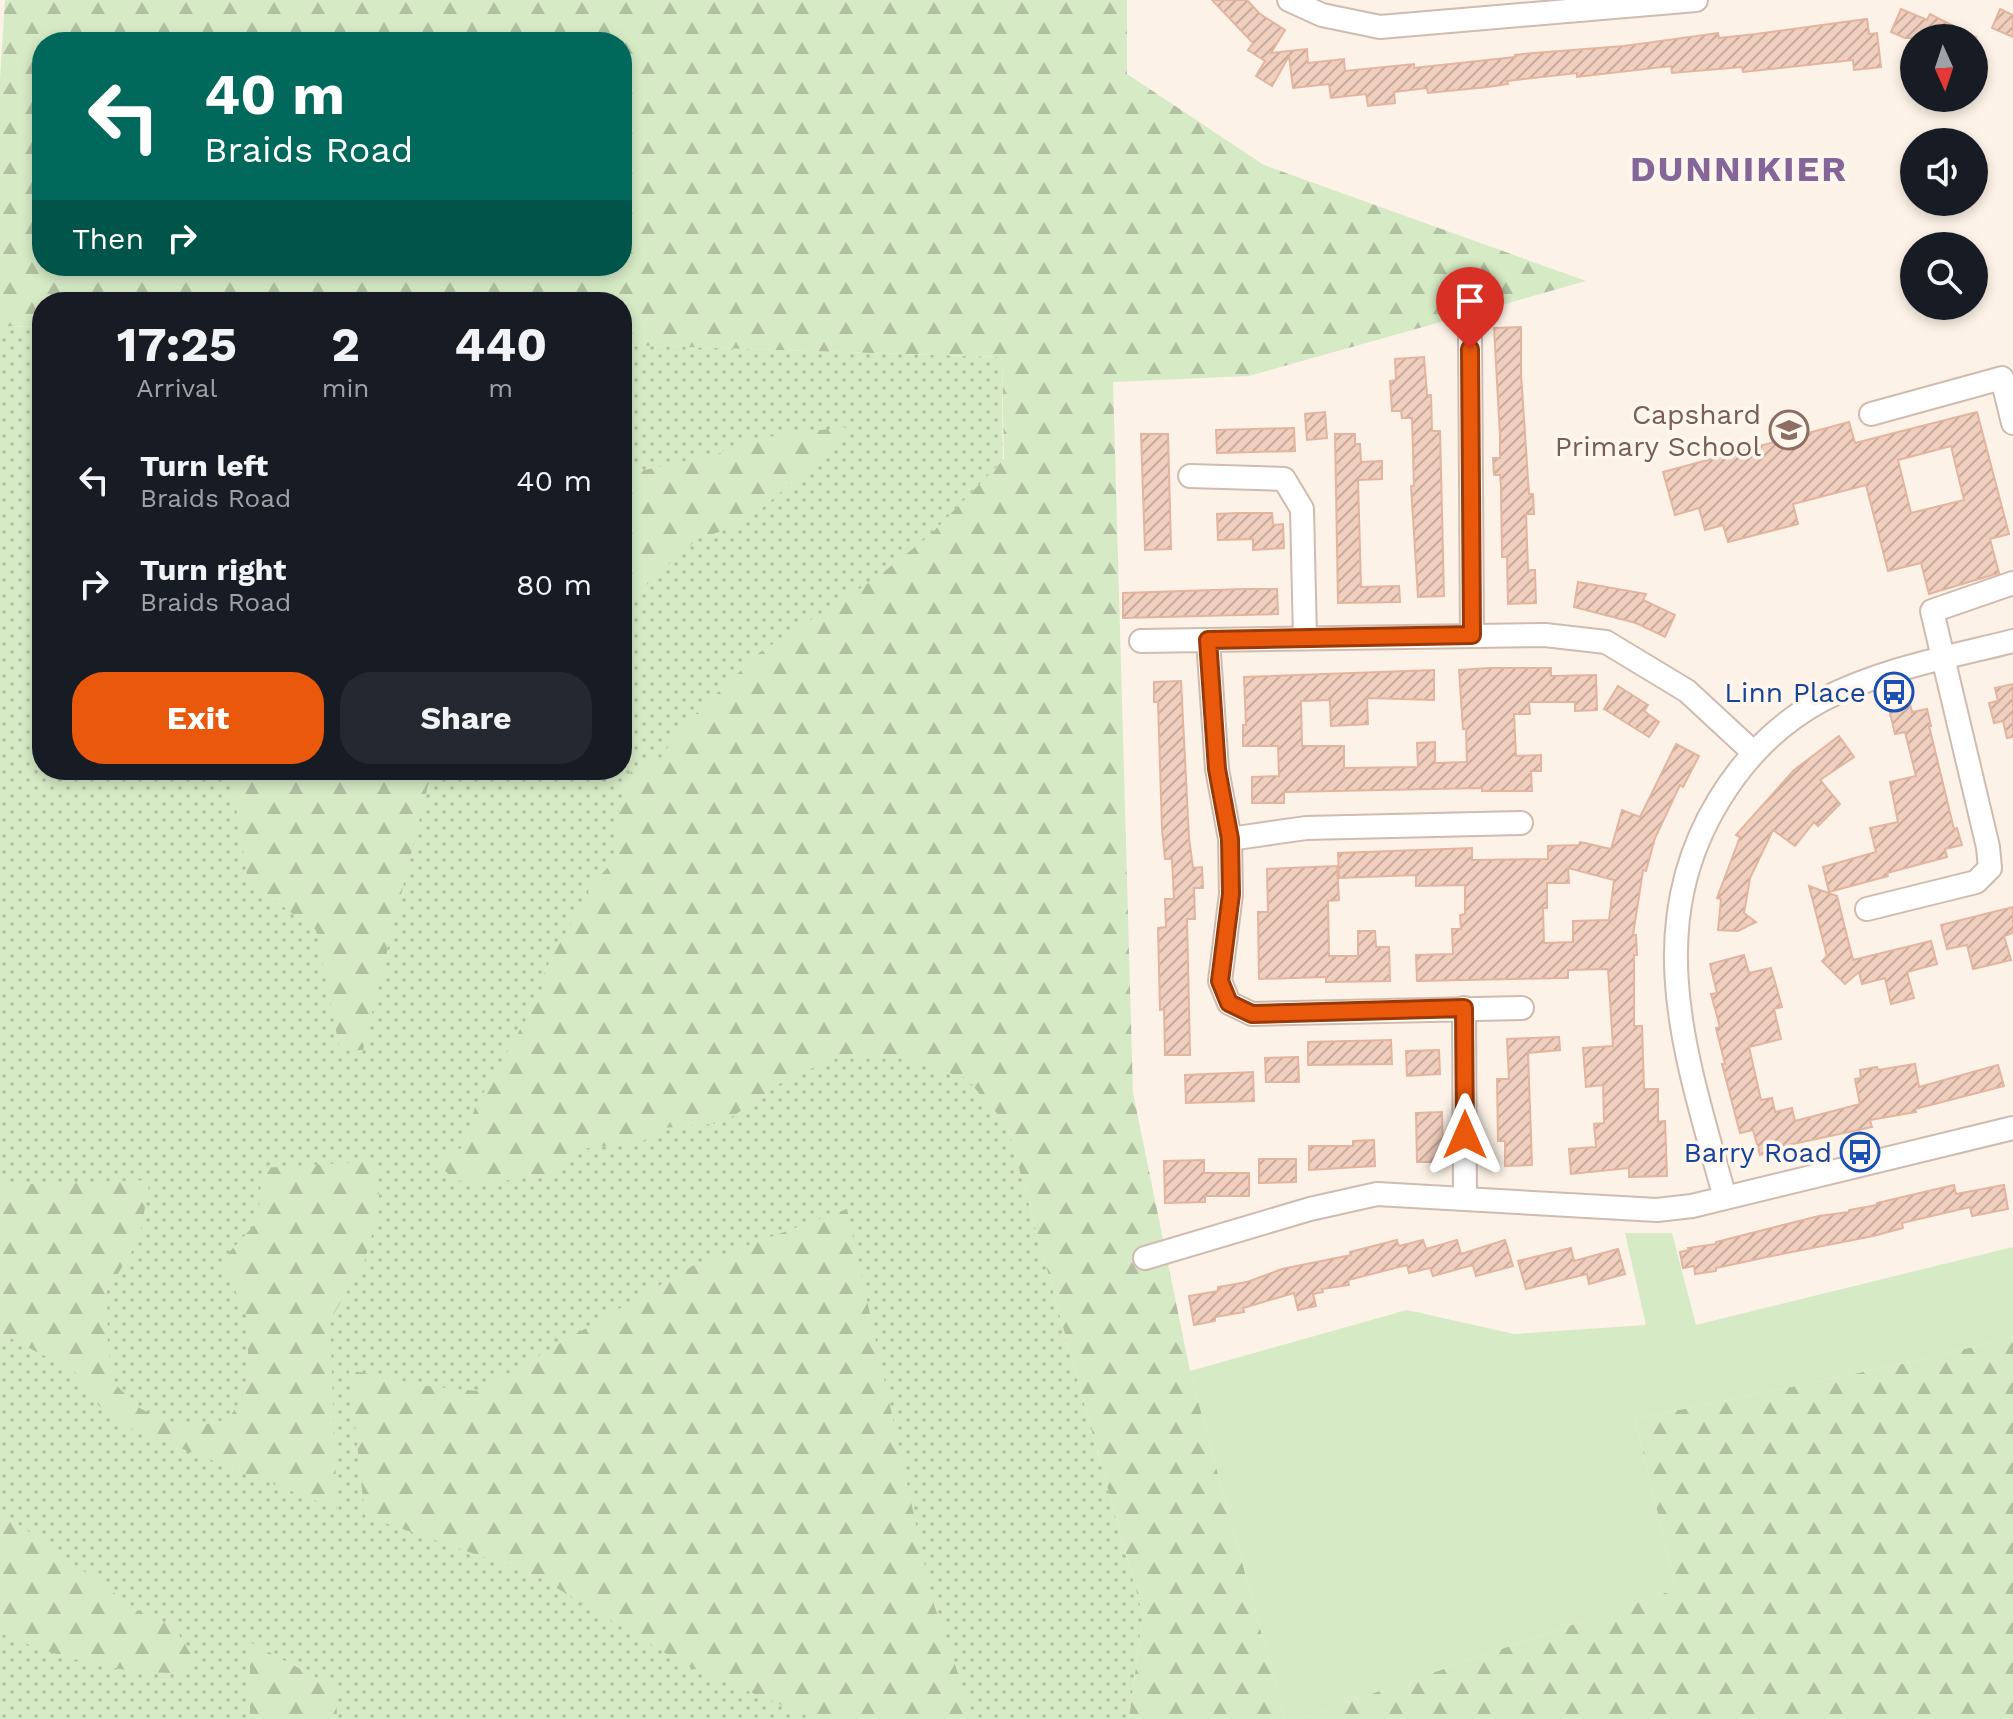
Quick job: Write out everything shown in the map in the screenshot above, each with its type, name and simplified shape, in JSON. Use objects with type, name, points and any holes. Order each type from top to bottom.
[{"type":"street","points":[[1289,0],[1322,15],[1380,27],[1696,0]]},
{"type":"street","points":[[1470,331],[1472,635]]},
{"type":"street","points":[[1871,414],[2002,378],[2013,423]]},
{"type":"street","points":[[1190,476],[1284,479],[1302,509],[1305,638]]},
{"type":"street","points":[[1867,909],[1976,882],[1990,868],[1988,847],[1932,611],[2013,583]]},
{"type":"street","points":[[1141,641],[1545,635],[1606,642],[1687,691],[1754,753]]},
{"type":"street","points":[[1208,640],[1217,769],[1230,839],[1231,894],[1220,981],[1229,1003],[1252,1014],[1522,1008]]},
{"type":"street","points":[[1725,1198],[1681,1025],[1676,987],[1678,908],[1691,854],[1709,817],[1754,753],[1782,726],[1819,702],[1863,682],[1945,657],[2013,641]]},
{"type":"street","points":[[1230,839],[1306,828],[1521,823]]},
{"type":"street","points":[[1464,1008],[1465,1199]]},
{"type":"street","points":[[1145,1258],[1310,1209],[1377,1194],[1657,1210],[1692,1206],[2013,1128]]},
{"type":"green space","points":[[5,0],[1127,0],[1127,74],[1264,165],[1586,281],[1249,376],[1113,382],[1133,1093],[1190,1371],[1285,1719],[1129,1719],[1143,1615],[1007,1125],[966,1078],[901,1059],[832,1059],[781,1083],[723,1123],[662,1128],[643,1141],[574,1150],[554,1175],[483,1183],[453,1180],[438,1162],[464,1146],[475,1107],[543,990],[544,972],[593,883],[618,857],[618,814],[628,780],[632,780],[632,768],[659,760],[683,726],[760,652],[875,579],[930,535],[1004,459],[1002,357],[632,345],[632,292],[32,292],[32,327],[0,326],[0,79]]},
{"type":"green space","points":[[0,326],[32,327],[32,780],[632,780],[632,345],[1002,357],[1007,1125],[1143,1615],[1129,1719],[0,1719]]},
{"type":"green space","points":[[845,427],[848,434],[744,524],[697,539],[632,598],[632,473],[718,454],[742,440]]},
{"type":"green space","points":[[232,780],[431,780],[363,1050],[340,1051],[316,930],[248,882]]},
{"type":"green space","points":[[378,1161],[379,1210],[364,1263],[330,1320],[337,1509],[129,1428],[99,1406],[74,1371],[0,1333],[0,1193],[3,1185],[150,1180],[139,1240],[107,1291],[108,1349],[115,1384],[138,1407],[168,1424],[202,1425],[229,1419],[248,1386],[248,1320],[222,1260],[258,1221],[262,1168]]},
{"type":"green space","points":[[847,1209],[933,1602],[974,1719],[815,1719],[685,1665],[535,1575],[365,1516],[349,1370],[426,1386],[478,1391],[696,1264]]},
{"type":"green space","points":[[1625,1233],[1672,1233],[1696,1325],[2013,1247],[2013,1337],[1911,1362],[1635,1419],[1676,1589],[1298,1719],[1285,1719],[1190,1371],[1407,1310],[1514,1334],[1646,1325]]},
{"type":"green space","points":[[2013,1337],[2013,1719],[1298,1719],[1676,1589],[1635,1419],[1911,1362]]},
{"type":"green space","points":[[0,1511],[142,1613],[174,1626],[193,1658],[181,1673],[134,1671],[88,1663],[0,1633]]},
{"type":"green space","points":[[250,1642],[336,1688],[337,1719],[250,1719]]},
{"type":"building","points":[[1212,0],[1247,0],[1260,14],[1285,30],[1271,53],[1307,49],[1308,63],[1344,59],[1345,71],[1414,64],[1414,68],[1718,33],[1719,38],[1867,19],[1869,34],[1877,33],[1881,67],[1854,70],[1853,60],[1743,72],[1742,67],[1672,73],[1671,66],[1577,77],[1577,73],[1507,81],[1508,84],[1488,87],[1428,93],[1427,88],[1394,92],[1395,103],[1368,106],[1366,94],[1331,98],[1329,84],[1293,88],[1289,56],[1272,86],[1256,76],[1265,61],[1248,50],[1253,43]]},
{"type":"building","points":[[1901,9],[1927,20],[1930,14],[1950,24],[1900,24],[1900,36],[1891,32]]},
{"type":"building","points":[[2000,9],[2013,15],[2013,37],[1992,28]]},
{"type":"building","points":[[1521,327],[1529,494],[1533,494],[1534,514],[1526,514],[1528,570],[1535,570],[1536,603],[1508,604],[1507,557],[1502,557],[1500,475],[1494,475],[1493,458],[1500,458],[1494,328]]},
{"type":"building","points":[[1424,357],[1427,395],[1431,395],[1432,431],[1440,431],[1444,596],[1418,597],[1411,486],[1414,486],[1412,418],[1402,418],[1401,411],[1392,411],[1390,381],[1396,380],[1395,359]]},
{"type":"building","points":[[1325,412],[1327,438],[1307,440],[1305,414]]},
{"type":"building","points":[[1977,412],[2009,534],[1990,539],[1999,573],[1929,594],[1921,563],[1888,571],[1866,485],[1793,504],[1798,524],[1728,542],[1723,525],[1705,530],[1699,508],[1675,515],[1663,472],[1849,422],[1855,443]],"holes":[[[1951,446],[1964,500],[1911,513],[1898,460]]]},
{"type":"building","points":[[1294,428],[1295,451],[1217,453],[1216,430]]},
{"type":"building","points":[[1141,434],[1168,434],[1171,549],[1145,550]]},
{"type":"building","points":[[1335,434],[1355,434],[1355,444],[1360,444],[1361,462],[1382,461],[1382,479],[1358,480],[1361,587],[1399,586],[1400,602],[1338,603]]},
{"type":"building","points":[[1272,513],[1273,525],[1283,524],[1284,548],[1253,550],[1253,539],[1218,540],[1217,514]]},
{"type":"building","points":[[1578,582],[1646,594],[1643,600],[1675,615],[1665,637],[1636,623],[1574,607]]},
{"type":"building","points":[[1277,589],[1278,614],[1123,618],[1123,593]]},
{"type":"building","points":[[1551,668],[1551,676],[1596,675],[1597,710],[1575,711],[1575,702],[1529,702],[1530,714],[1514,714],[1516,756],[1541,755],[1541,771],[1531,771],[1532,791],[1482,791],[1482,788],[1284,792],[1284,803],[1252,803],[1252,777],[1279,776],[1278,746],[1243,746],[1243,725],[1246,725],[1244,677],[1434,670],[1434,700],[1367,698],[1368,724],[1331,726],[1330,700],[1301,701],[1302,746],[1344,746],[1344,768],[1418,767],[1417,743],[1435,742],[1435,763],[1467,762],[1459,670]]},
{"type":"building","points":[[1181,681],[1189,838],[1193,868],[1202,867],[1203,888],[1194,888],[1195,919],[1187,919],[1190,1055],[1165,1055],[1164,1009],[1160,1010],[1158,928],[1166,927],[1165,899],[1174,899],[1172,859],[1165,859],[1162,829],[1158,702],[1154,702],[1154,682]]},
{"type":"building","points":[[2013,684],[2013,737],[2007,738],[2003,721],[1994,723],[1989,703],[1998,701],[1995,688]]},
{"type":"building","points":[[1618,686],[1648,705],[1644,711],[1659,722],[1649,737],[1604,709]]},
{"type":"building","points":[[1910,704],[1912,712],[1927,709],[1954,829],[1957,828],[1962,845],[1945,849],[1947,857],[1829,892],[1823,867],[1876,852],[1870,828],[1898,822],[1890,782],[1916,776],[1905,732],[1895,734],[1889,709]]},
{"type":"building","points":[[1839,736],[1854,757],[1820,780],[1840,804],[1818,826],[1814,822],[1795,846],[1773,830],[1750,878],[1744,913],[1756,922],[1738,931],[1718,930],[1721,899],[1717,898],[1740,837],[1736,835],[1794,770]]},
{"type":"building","points":[[1676,744],[1699,756],[1683,787],[1680,785],[1655,838],[1646,871],[1643,870],[1633,935],[1636,935],[1637,955],[1634,955],[1634,1026],[1642,1026],[1644,1089],[1658,1089],[1658,1122],[1665,1121],[1667,1176],[1629,1177],[1629,1168],[1571,1174],[1569,1149],[1596,1147],[1594,1124],[1604,1123],[1603,1085],[1586,1087],[1583,1048],[1613,1046],[1608,969],[1568,970],[1568,978],[1417,981],[1416,955],[1453,954],[1452,929],[1461,929],[1460,915],[1465,914],[1465,885],[1416,886],[1416,875],[1339,878],[1338,853],[1472,848],[1472,860],[1548,859],[1548,846],[1579,845],[1580,842],[1611,849],[1622,810],[1640,817]],"holes":[[[1568,868],[1614,880],[1609,920],[1573,921],[1573,942],[1544,943],[1543,908],[1547,908],[1547,883],[1569,883]]]},
{"type":"building","points":[[1337,866],[1339,900],[1328,901],[1329,956],[1358,956],[1358,931],[1375,931],[1376,947],[1389,947],[1390,981],[1326,982],[1326,977],[1259,979],[1258,912],[1268,912],[1267,869]]},
{"type":"building","points":[[1809,886],[1837,896],[1853,960],[1931,941],[1937,964],[1907,972],[1914,998],[1891,1004],[1885,978],[1862,984],[1859,972],[1845,984],[1822,961],[1827,956]]},
{"type":"building","points":[[2013,907],[2013,933],[2004,936],[2011,960],[1973,969],[1967,945],[1947,949],[1941,925]]},
{"type":"building","points":[[1744,955],[1749,973],[1771,968],[1782,1007],[1774,1009],[1781,1039],[1749,1047],[1761,1100],[1772,1098],[1775,1112],[1792,1108],[1795,1121],[1860,1104],[1855,1079],[1861,1078],[1860,1070],[1877,1067],[1878,1070],[1915,1064],[1919,1087],[1998,1065],[2004,1086],[1915,1109],[1916,1112],[1870,1120],[1872,1127],[1788,1145],[1760,1155],[1753,1130],[1740,1133],[1722,1064],[1725,1064],[1716,1028],[1720,1027],[1711,994],[1717,993],[1710,964]]},
{"type":"building","points":[[1559,1037],[1560,1050],[1528,1053],[1532,1165],[1505,1166],[1505,1141],[1498,1141],[1497,1079],[1509,1079],[1507,1039]]},
{"type":"building","points":[[1391,1040],[1392,1064],[1308,1065],[1308,1042]]},
{"type":"building","points":[[1439,1050],[1440,1074],[1407,1076],[1406,1051]]},
{"type":"building","points":[[1298,1057],[1299,1082],[1266,1082],[1265,1058]]},
{"type":"building","points":[[1253,1072],[1254,1101],[1186,1103],[1185,1075]]},
{"type":"building","points":[[1442,1112],[1443,1162],[1417,1162],[1416,1113]]},
{"type":"building","points":[[1374,1140],[1375,1166],[1309,1170],[1309,1146],[1353,1146],[1353,1141]]},
{"type":"building","points":[[1259,1159],[1296,1159],[1296,1182],[1259,1183]]},
{"type":"building","points":[[1204,1160],[1204,1173],[1249,1173],[1249,1196],[1205,1196],[1205,1202],[1165,1203],[1164,1161]]},
{"type":"building","points":[[1954,1185],[1956,1194],[2004,1185],[2008,1209],[1972,1216],[1970,1207],[1902,1223],[1903,1228],[1873,1236],[1716,1268],[1716,1271],[1695,1274],[1694,1266],[1683,1268],[1680,1252],[1688,1248],[1716,1244]]},
{"type":"building","points":[[1397,1240],[1399,1246],[1423,1240],[1426,1249],[1457,1240],[1461,1254],[1505,1240],[1513,1266],[1476,1276],[1473,1265],[1433,1276],[1430,1268],[1409,1273],[1407,1265],[1348,1280],[1349,1285],[1322,1289],[1323,1292],[1313,1294],[1316,1306],[1298,1310],[1294,1293],[1243,1308],[1244,1312],[1215,1317],[1215,1321],[1194,1325],[1189,1296],[1218,1291],[1218,1287],[1247,1282],[1282,1269],[1351,1255],[1350,1252]]},
{"type":"building","points":[[1571,1248],[1574,1261],[1618,1249],[1625,1274],[1589,1284],[1587,1274],[1526,1289],[1518,1261]]},
{"type":"place","name":"Capshard Primary School","points":[[1789,430]]},
{"type":"place","name":"Linn Place","points":[[1894,692]]},
{"type":"place","name":"Barry Road","points":[[1860,1152]]},
{"type":"district","name":"DUNNIKIER","points":[[1739,169]]},
{"type":"route","points":[[1465,1135],[1464,1008],[1252,1014],[1229,1003],[1220,981],[1231,894],[1230,839],[1217,769],[1208,640],[1472,635],[1470,349]]}]
